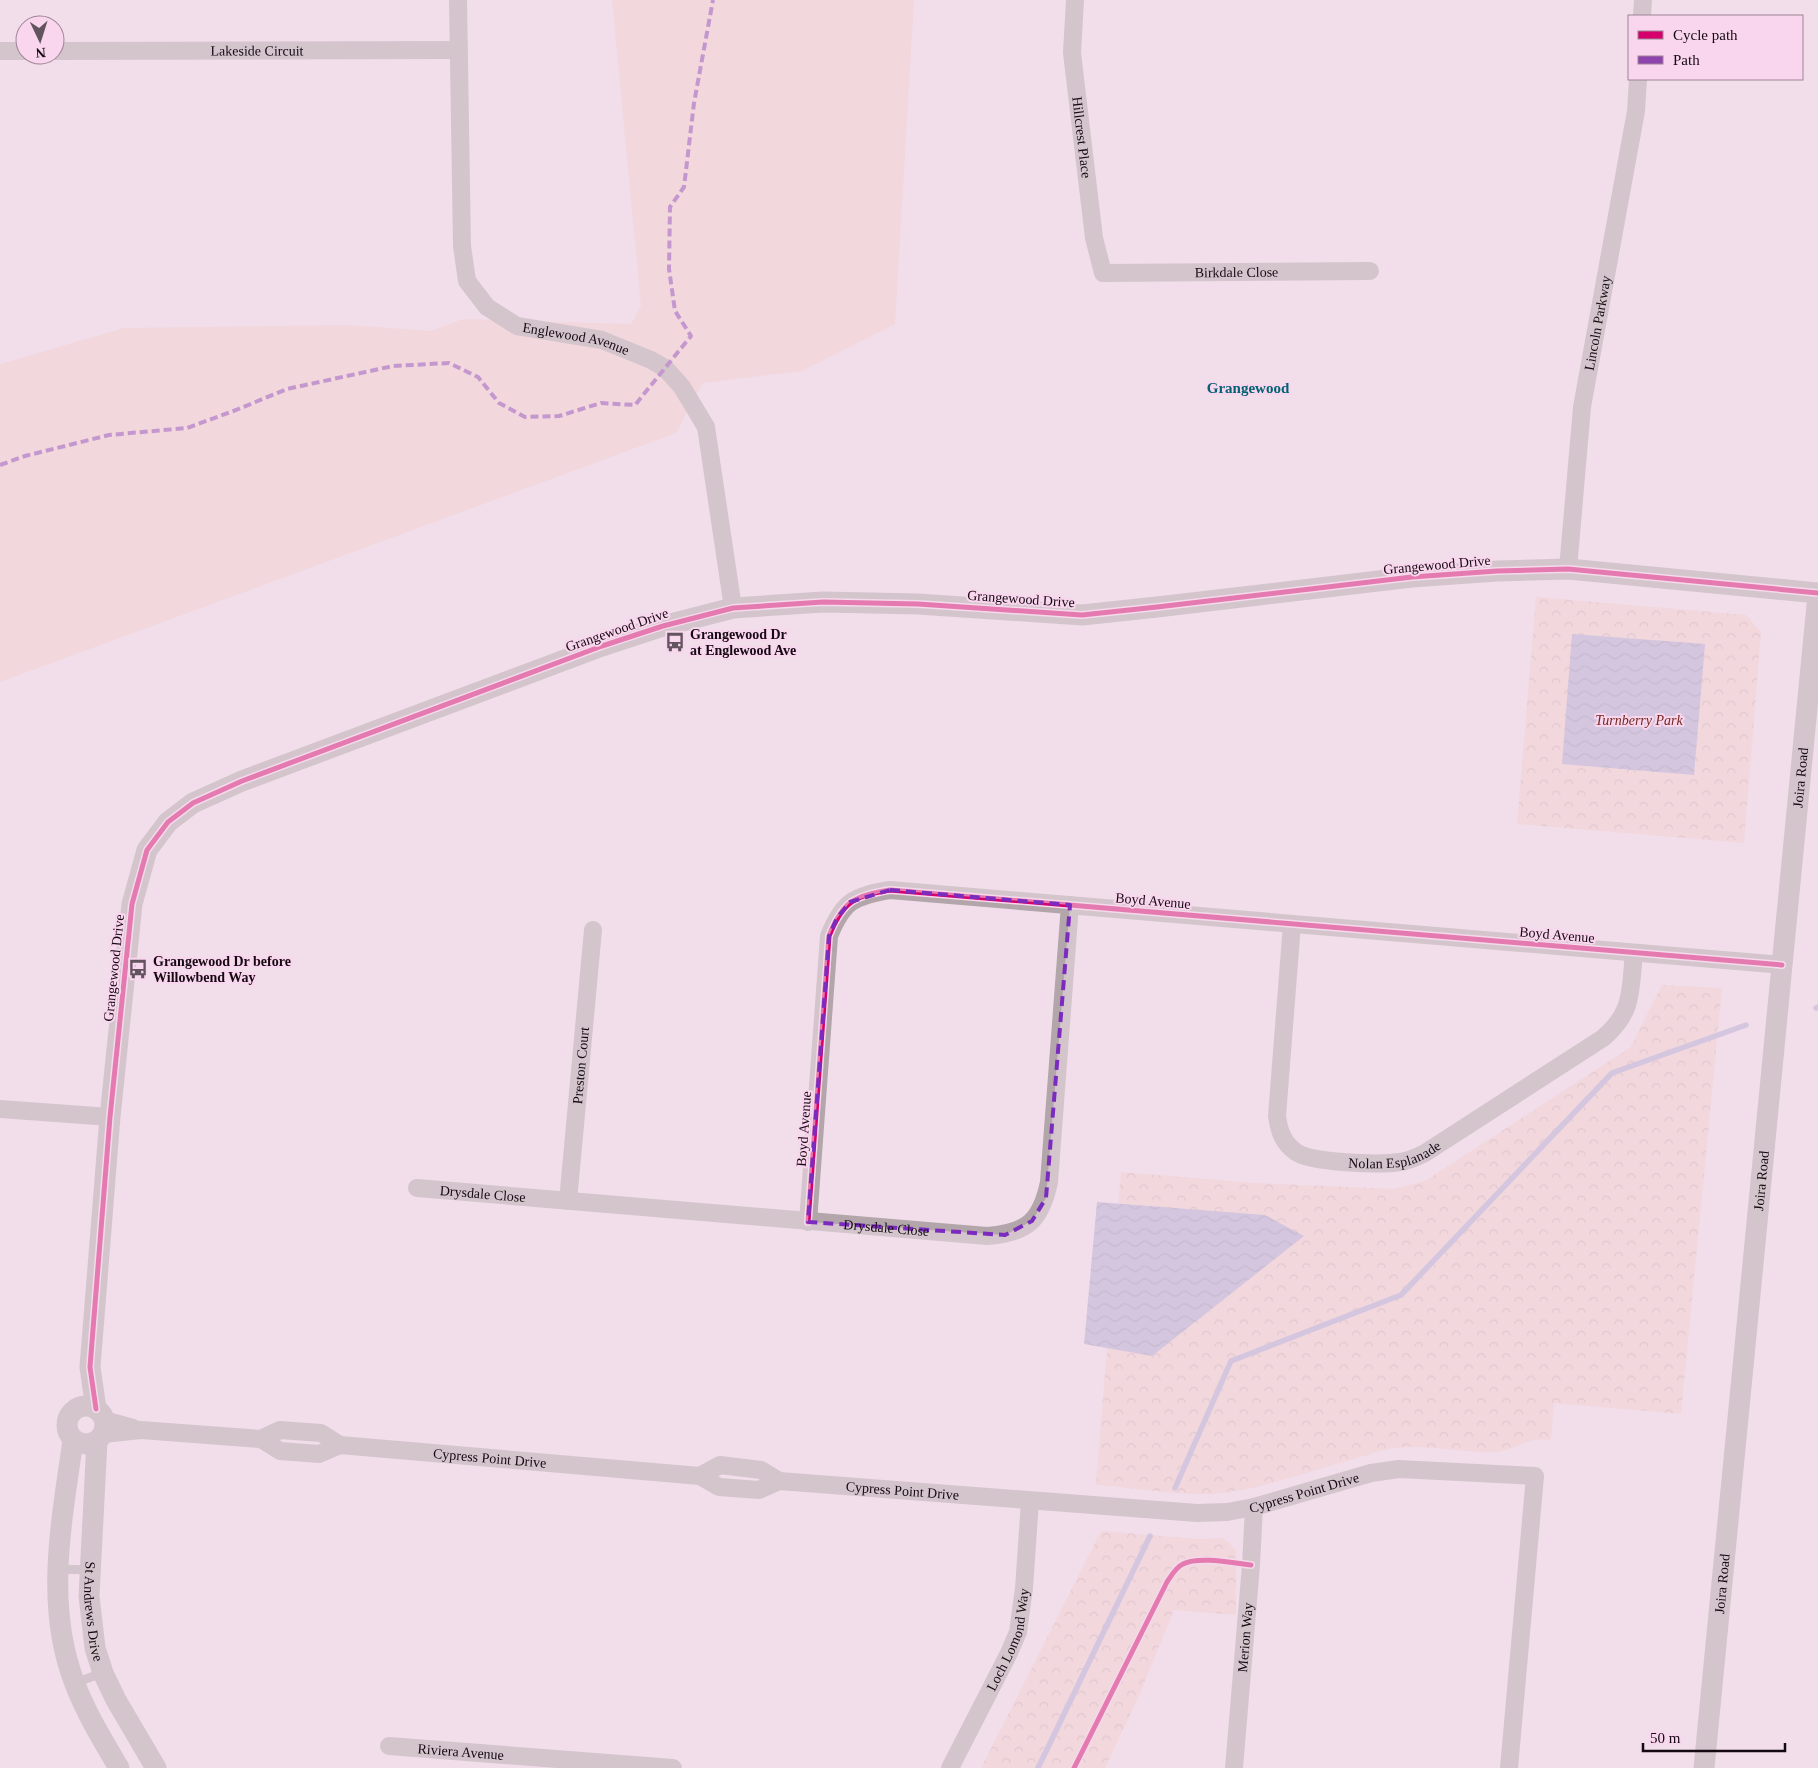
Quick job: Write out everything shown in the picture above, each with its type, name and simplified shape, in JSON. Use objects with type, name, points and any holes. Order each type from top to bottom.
[{"type":"street","name":"Englewood Avenue","points":[[458,0],[462,246],[467,281],[487,307],[517,326],[602,340],[651,360],[665,368],[682,387],[706,427],[733,608]]},
{"type":"street","name":"Hillcrest Place","points":[[1074,0],[1072,53],[1094,238],[1103,273]]},
{"type":"street","points":[[1642,15],[1643,0]]},
{"type":"street","name":"Lakeside Circuit","points":[[65,51],[459,50]]},
{"type":"street","points":[[0,51],[15,51]]},
{"type":"street","name":"Lincoln Parkway","points":[[1568,569],[1582,407],[1636,111],[1638,80]]},
{"type":"street","name":"Birkdale Close","points":[[1103,273],[1370,271]]},
{"type":"street","name":"Grangewood Drive","points":[[96,1422],[90,1367],[110,1117],[132,904],[148,850],[168,822],[193,803],[261,774],[602,646],[663,626],[733,608],[833,602],[918,604],[1082,615],[1412,577],[1497,571],[1568,569],[1818,594]]},
{"type":"street","name":"Joira Road","points":[[1704,1768],[1818,594]]},
{"type":"street","name":"Boyd Avenue","points":[[808,1222],[830,936],[836,918],[850,902],[869,893],[890,890],[1782,965]]},
{"type":"street","name":"Drysdale Close","points":[[417,1188],[987,1236],[1005,1235],[1020,1229],[1032,1221],[1041,1211],[1049,1182],[1070,905]]},
{"type":"street","name":"Nolan Esplanade","points":[[1292,924],[1276,1116],[1279,1130],[1286,1144],[1298,1154],[1321,1159],[1385,1163],[1413,1159],[1603,1038],[1619,1023],[1628,1006],[1634,953]]},
{"type":"street","name":"Preston Court","points":[[568,1200],[593,930]]},
{"type":"street","points":[[0,1109],[110,1117]]},
{"type":"street","points":[[72,1411],[96,1422],[84,1444],[73,1440],[69,1435],[67,1423],[72,1411]]},
{"type":"street","name":"Cypress Point Drive","points":[[96,1422],[141,1430],[261,1439],[280,1451],[319,1454],[340,1445],[700,1476],[719,1487],[759,1490],[779,1481],[1197,1513],[1227,1512],[1254,1507],[1372,1473],[1400,1469],[1535,1476],[1509,1768]]},
{"type":"street","name":"St Andrews Drive","points":[[96,1422],[89,1596],[95,1648],[103,1673],[151,1766]]},
{"type":"street","points":[[73,1440],[57,1569],[60,1629],[75,1683],[91,1719],[119,1768]]},
{"type":"street","name":"Loch Lomond Way","points":[[950,1768],[1018,1632],[1024,1588],[1030,1501]]},
{"type":"street","name":"Merion Way","points":[[1234,1768],[1254,1507]]},
{"type":"street","name":"Riviera Avenue","points":[[388,1746],[534,1763],[673,1768]]},
{"type":"lane","points":[[57,1569],[90,1570]]},
{"type":"lane","points":[[75,1683],[103,1673]]},
{"type":"highlighted area","points":[[890,890],[1070,905],[1046,1198],[1032,1221],[1005,1235],[808,1222],[829,936],[837,918],[850,902]]},
{"type":"green space","points":[[612,0],[914,0],[895,324],[802,371],[703,383],[676,433],[0,682],[0,364],[124,328],[349,325],[431,331],[463,319],[631,324],[641,306]]},
{"type":"green space","name":"Turnberry Park","points":[[1536,597],[1746,615],[1761,632],[1744,843],[1517,824]]},
{"type":"green space","points":[[1662,985],[1722,988],[1681,1414],[1554,1403],[1551,1440],[1534,1440],[1501,1451],[1481,1452],[1419,1447],[1394,1448],[1260,1486],[1214,1494],[1180,1493],[1096,1485],[1121,1172],[1255,1183],[1395,1189],[1425,1181],[1631,1047]]},
{"type":"green space","points":[[1101,1531],[1199,1539],[1223,1538],[1236,1550],[1236,1615],[1174,1610],[1138,1698],[1105,1768],[981,1768]]},
{"type":"water","points":[[1572,634],[1705,644],[1694,775],[1562,764]]},
{"type":"water","points":[[1097,1202],[1265,1215],[1304,1236],[1152,1356],[1084,1344]]},
{"type":"waterway","points":[[1175,1488],[1231,1361],[1401,1295],[1612,1073],[1746,1025]]},
{"type":"waterway","points":[[1038,1768],[1150,1536]]},
{"type":"marked path","points":[[0,465],[25,456],[109,435],[187,428],[287,389],[393,366],[449,363],[478,377],[499,403],[525,417],[559,416],[601,403],[635,405],[691,336],[675,311],[669,269],[670,207],[684,187],[694,103],[713,0]]},
{"type":"cycle path","points":[[96,1409],[90,1367],[110,1117],[132,904],[147,850],[168,822],[193,803],[242,781],[602,646],[663,626],[733,608],[823,602],[918,604],[1082,615],[1412,577],[1497,571],[1568,569],[1818,593]]},
{"type":"cycle path","points":[[808,1222],[829,936],[839,915],[845,908],[851,902],[867,895],[890,890],[1782,965]]},
{"type":"cycle path","points":[[1074,1768],[1167,1582],[1176,1569],[1180,1565],[1198,1560],[1251,1565]]},
{"type":"place","name":"Grangewood Dr at Englewood Ave","points":[[675,642]]},
{"type":"place","name":"Grangewood Dr before Willowbend Way","points":[[138,969]]},
{"type":"district","name":"Grangewood","points":[[1248,388]]}]
